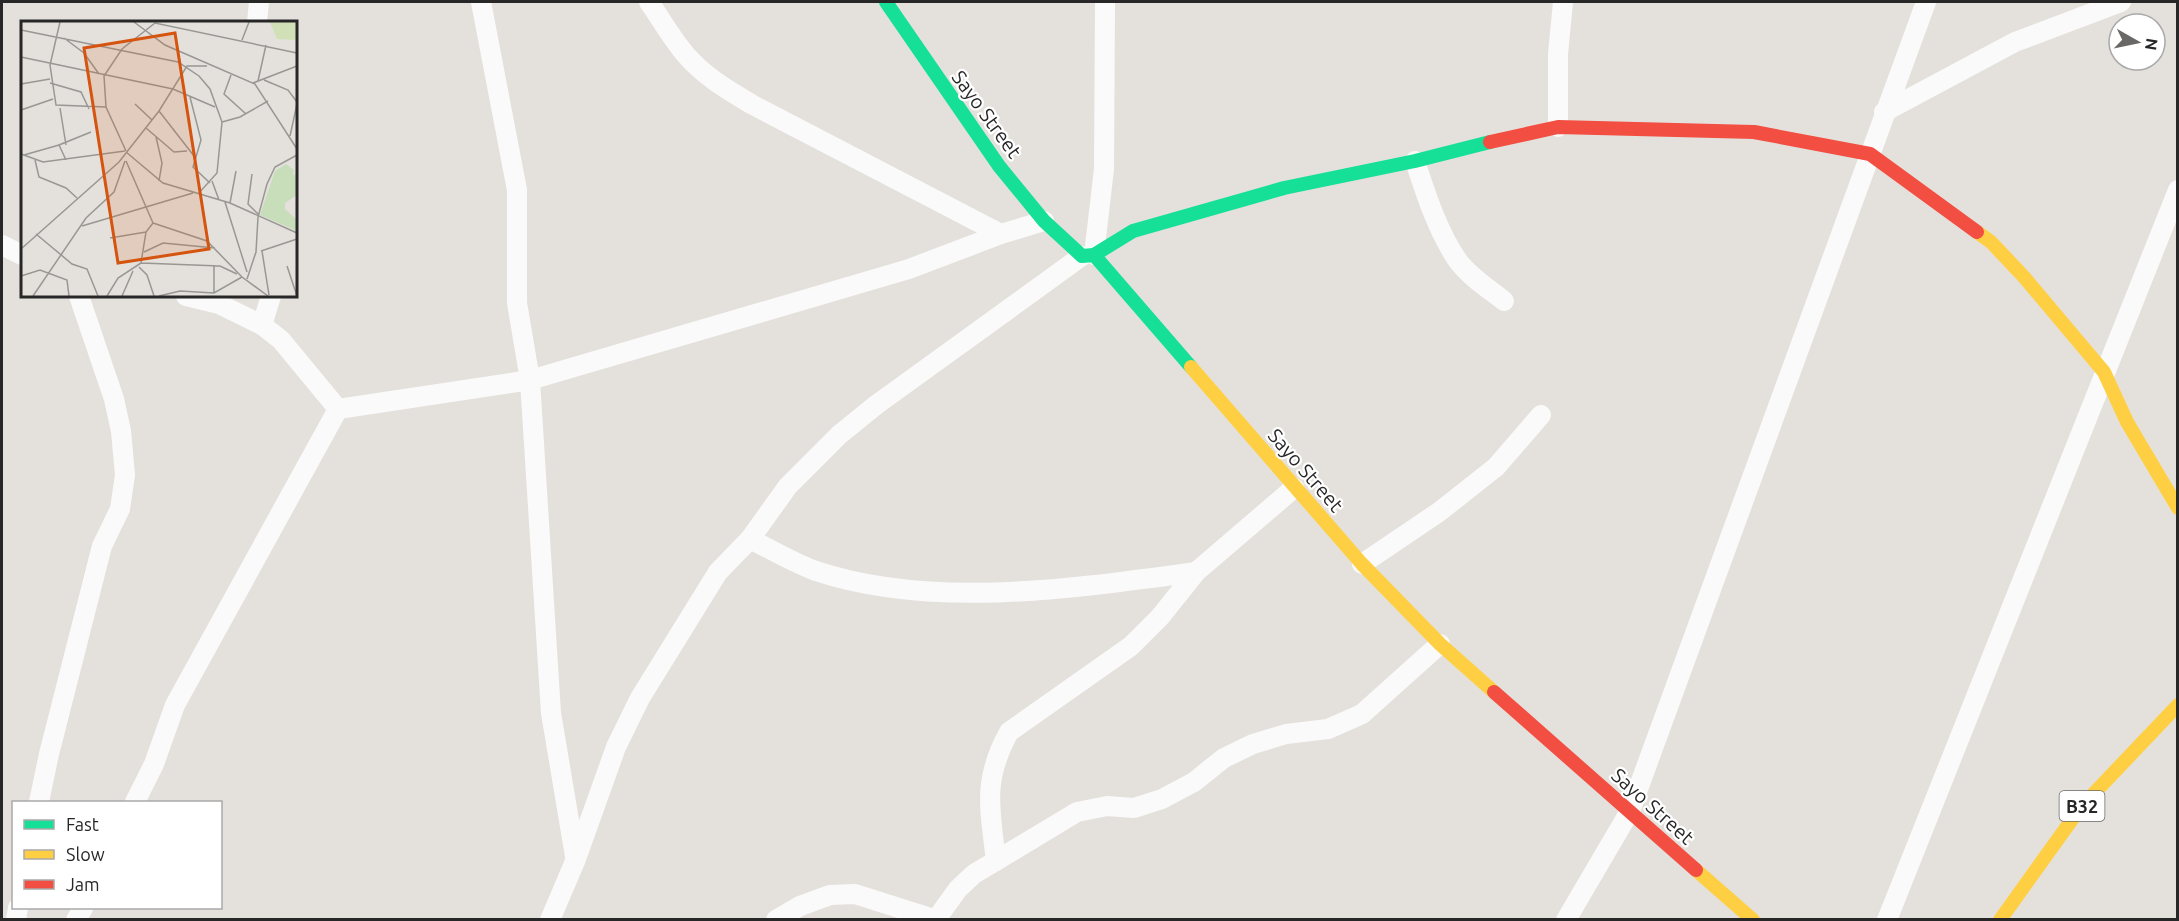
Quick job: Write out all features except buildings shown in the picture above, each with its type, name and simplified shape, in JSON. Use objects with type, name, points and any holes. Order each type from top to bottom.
[{"type":"street","points":[[257,21],[259,2]]},
{"type":"street","points":[[481,2],[517,190],[517,303],[530,380],[551,713],[576,859]]},
{"type":"street","points":[[649,2],[685,54],[720,85],[753,105],[1001,234]]},
{"type":"street","name":"Sayo Street","points":[[886,2],[979,139],[1044,221],[1088,256],[1362,564],[1440,644],[1753,920]]},
{"type":"street","points":[[1088,256],[1104,169],[1105,2]]},
{"type":"street","points":[[1558,127],[1558,54],[1563,2]]},
{"type":"street","points":[[1566,920],[1630,811],[1926,2]]},
{"type":"street","points":[[1884,112],[2015,42],[2121,2]]},
{"type":"street","points":[[550,920],[576,859],[616,747],[640,698],[718,572],[750,539],[788,486],[838,435],[876,405],[1088,256],[1133,231],[1284,188],[1415,161],[1558,127],[1754,132],[1870,154],[1992,242],[2024,277],[2104,372],[2127,422],[2178,508]]},
{"type":"street","points":[[1415,161],[1438,222],[1458,261],[1478,281],[1504,301]]},
{"type":"street","points":[[1887,920],[2178,190]]},
{"type":"street","points":[[338,408],[530,380],[909,269],[1001,234],[1044,221]]},
{"type":"street","points":[[2,244],[21,254]]},
{"type":"street","points":[[39,801],[102,546],[120,509],[125,475],[121,431],[114,399],[79,297]]},
{"type":"street","points":[[190,297],[219,304],[262,324],[281,340],[338,408]]},
{"type":"street","points":[[262,324],[271,297]]},
{"type":"street","points":[[136,801],[154,764],[175,705],[338,408]]},
{"type":"street","points":[[1362,564],[1439,512],[1496,466],[1541,415]]},
{"type":"street","points":[[996,861],[989,804],[990,778],[997,753],[1009,732],[1131,646],[1160,617],[1196,572],[1294,488]]},
{"type":"street","points":[[750,539],[817,571],[865,582],[949,593],[1097,585],[1196,572]]},
{"type":"street","points":[[776,920],[800,906],[830,895],[855,894],[937,919],[958,889],[974,874],[1077,812],[1107,806],[1134,808],[1162,799],[1194,782],[1224,758],[1253,744],[1286,734],[1328,729],[1362,714],[1440,644]]},
{"type":"street","name":"B32","points":[[2000,920],[2081,807],[2178,705]]},
{"type":"street","points":[[559,901],[567,920]]},
{"type":"traffic: fast","points":[[886,2],[999,166],[1044,221],[1082,256],[1094,255],[1191,367]]},
{"type":"traffic: fast","points":[[1094,255],[1133,231],[1284,188],[1415,161],[1490,142]]},
{"type":"traffic: slow","points":[[1977,232],[1991,242],[2024,277],[2104,372],[2127,422],[2178,508]]},
{"type":"traffic: slow","points":[[1191,367],[1362,564],[1440,644],[1494,692]]},
{"type":"traffic: slow","points":[[2000,920],[2081,807],[2178,705]]},
{"type":"traffic: slow","points":[[1696,870],[1753,920]]},
{"type":"traffic: jam","points":[[1490,142],[1558,127],[1754,132],[1870,154],[1977,232]]},
{"type":"traffic: jam","points":[[1494,692],[1696,870]]}]
